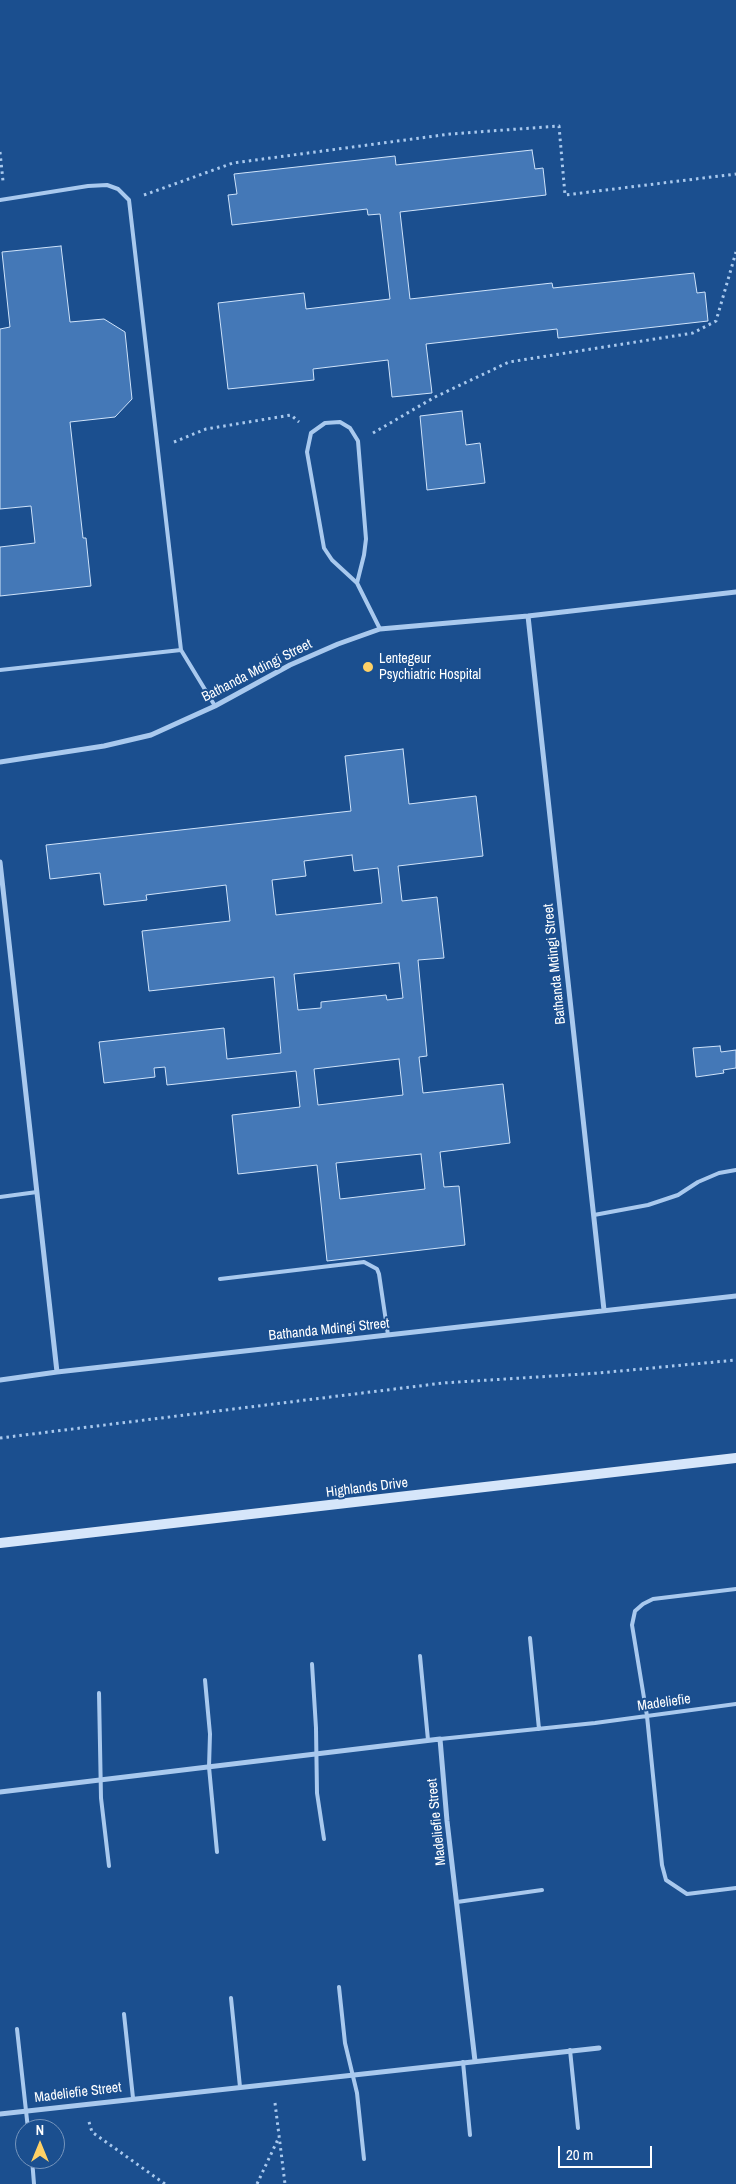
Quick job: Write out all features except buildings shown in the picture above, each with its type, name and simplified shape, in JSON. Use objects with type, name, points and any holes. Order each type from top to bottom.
[{"type":"main road","name":"Highlands Drive","points":[[0,1543],[736,1458]]},
{"type":"street","name":"Bathanda Mdingi Street","points":[[0,762],[104,746],[151,735],[215,706],[290,665],[338,644],[380,630],[528,616],[736,592]]},
{"type":"street","name":"Bathanda Mdingi Street","points":[[528,616],[604,1310]]},
{"type":"street","points":[[0,862],[57,1372]]},
{"type":"street","name":"Bathanda Mdingi Street","points":[[0,1380],[736,1296]]},
{"type":"street","points":[[0,1792],[440,1739]]},
{"type":"street","name":"Madeliefie Street","points":[[440,1739],[475,2060]]},
{"type":"street","name":"Madeliefie Street","points":[[0,2114],[475,2060],[598,2048]]},
{"type":"lane","points":[[3,200],[88,186],[107,186],[118,189],[129,200],[181,650],[215,706]]},
{"type":"lane","points":[[356,583],[364,555],[366,539],[358,441],[350,428],[340,422],[325,423],[311,433],[308,452],[324,548],[332,560],[356,583],[380,630]]},
{"type":"lane","points":[[0,670],[181,650]]},
{"type":"lane","points":[[594,1215],[648,1205],[678,1194],[698,1182],[719,1173],[736,1170]]},
{"type":"lane","points":[[0,1197],[37,1192]]},
{"type":"lane","points":[[220,1279],[364,1262],[372,1265],[379,1274],[388,1335]]},
{"type":"lane","points":[[736,1588],[653,1599],[635,1611],[632,1626],[647,1716],[662,1865],[666,1880],[687,1894],[736,1888]]},
{"type":"lane","points":[[440,1739],[540,1729],[530,1638]]},
{"type":"lane","points":[[420,1656],[428,1740]]},
{"type":"lane","points":[[312,1664],[318,1793],[324,1839]]},
{"type":"lane","points":[[205,1680],[210,1734],[209,1767],[217,1852]]},
{"type":"lane","points":[[99,1693],[102,1817],[109,1866]]},
{"type":"lane","name":"Madeliefie","points":[[540,1729],[736,1704]]},
{"type":"lane","points":[[457,1902],[542,1890]]},
{"type":"lane","points":[[339,1987],[345,2043],[354,2074],[364,2159]]},
{"type":"lane","points":[[232,1998],[240,2087]]},
{"type":"lane","name":"Madeliefie Street","points":[[124,2014],[133,2098]]},
{"type":"lane","name":"Madeliefie Street","points":[[17,2029],[27,2119]]},
{"type":"lane","points":[[570,2050],[578,2128]]},
{"type":"lane","points":[[463,2062],[470,2135]]},
{"type":"lane","points":[[33,2169],[34,2184]]},
{"type":"path","points":[[129,200],[233,162],[450,134],[558,126],[565,195],[736,174]]},
{"type":"path","points":[[0,152],[3,200]]},
{"type":"path","points":[[358,441],[435,397],[509,362],[693,333],[716,321],[736,252]]},
{"type":"path","points":[[158,448],[206,429],[290,414],[311,433]]},
{"type":"path","points":[[0,1438],[434,1384],[598,1373],[736,1360]]},
{"type":"path","points":[[273,2083],[285,2184]]},
{"type":"path","points":[[85,2104],[92,2132],[165,2184]]},
{"type":"path","points":[[257,2184],[280,2137]]},
{"type":"place","name":"Lentegeur Psychiatric Hospital","points":[[368,667]]}]
